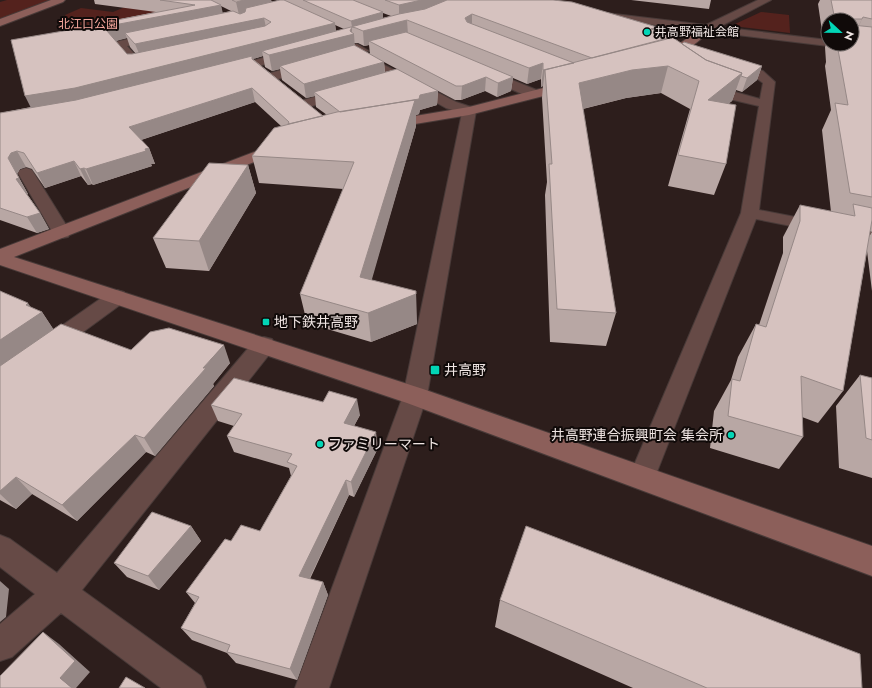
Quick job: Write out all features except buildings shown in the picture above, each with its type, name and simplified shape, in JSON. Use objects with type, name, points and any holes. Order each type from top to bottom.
[{"type":"street","points":[[0,23],[60,0]]},
{"type":"street","points":[[675,57],[708,28],[766,0]]},
{"type":"street","points":[[592,14],[820,42]]},
{"type":"street","points":[[160,59],[137,64],[119,44],[171,34]]},
{"type":"street","points":[[221,73],[301,50],[286,45]]},
{"type":"street","points":[[380,47],[355,46],[398,76],[451,105],[469,111]]},
{"type":"street","points":[[642,477],[750,213],[769,82],[759,74],[708,57],[675,57],[646,64]]},
{"type":"street","points":[[271,77],[320,63]]},
{"type":"street","points":[[252,65],[282,86]]},
{"type":"street","points":[[478,70],[534,94]]},
{"type":"street","points":[[384,81],[398,76]]},
{"type":"street","points":[[696,79],[730,95],[766,104]]},
{"type":"street","points":[[370,128],[469,111],[582,82]]},
{"type":"street","points":[[305,104],[355,89]]},
{"type":"street","points":[[294,95],[316,114]]},
{"type":"street","points":[[312,688],[415,396],[469,111]]},
{"type":"street","points":[[0,258],[267,152],[296,144]]},
{"type":"street","points":[[26,172],[62,234]]},
{"type":"street","points":[[750,213],[872,237]]},
{"type":"street","points":[[0,258],[415,396],[872,561]]},
{"type":"street","points":[[0,381],[117,297]]},
{"type":"street","points":[[0,645],[60,593],[264,345]]},
{"type":"street","points":[[0,549],[189,688]]},
{"type":"green space","points":[[7,0],[51,0],[0,19],[0,2]]},
{"type":"green space","name":"北江口公園","points":[[142,0],[192,0],[80,41],[65,15],[81,8],[113,12]]},
{"type":"green space","points":[[761,12],[789,15],[790,33],[741,27],[735,24]]},
{"type":"place","name":"井高野福祉会館","points":[[647,32]]},
{"type":"place","name":"地下鉄井高野","points":[[266,322]]},
{"type":"place","name":"井高野","points":[[435,370]]},
{"type":"place","name":"井高野連合振興町会 集会所","points":[[731,435]]},
{"type":"place","name":"ファミリーマート","points":[[320,444]]}]
